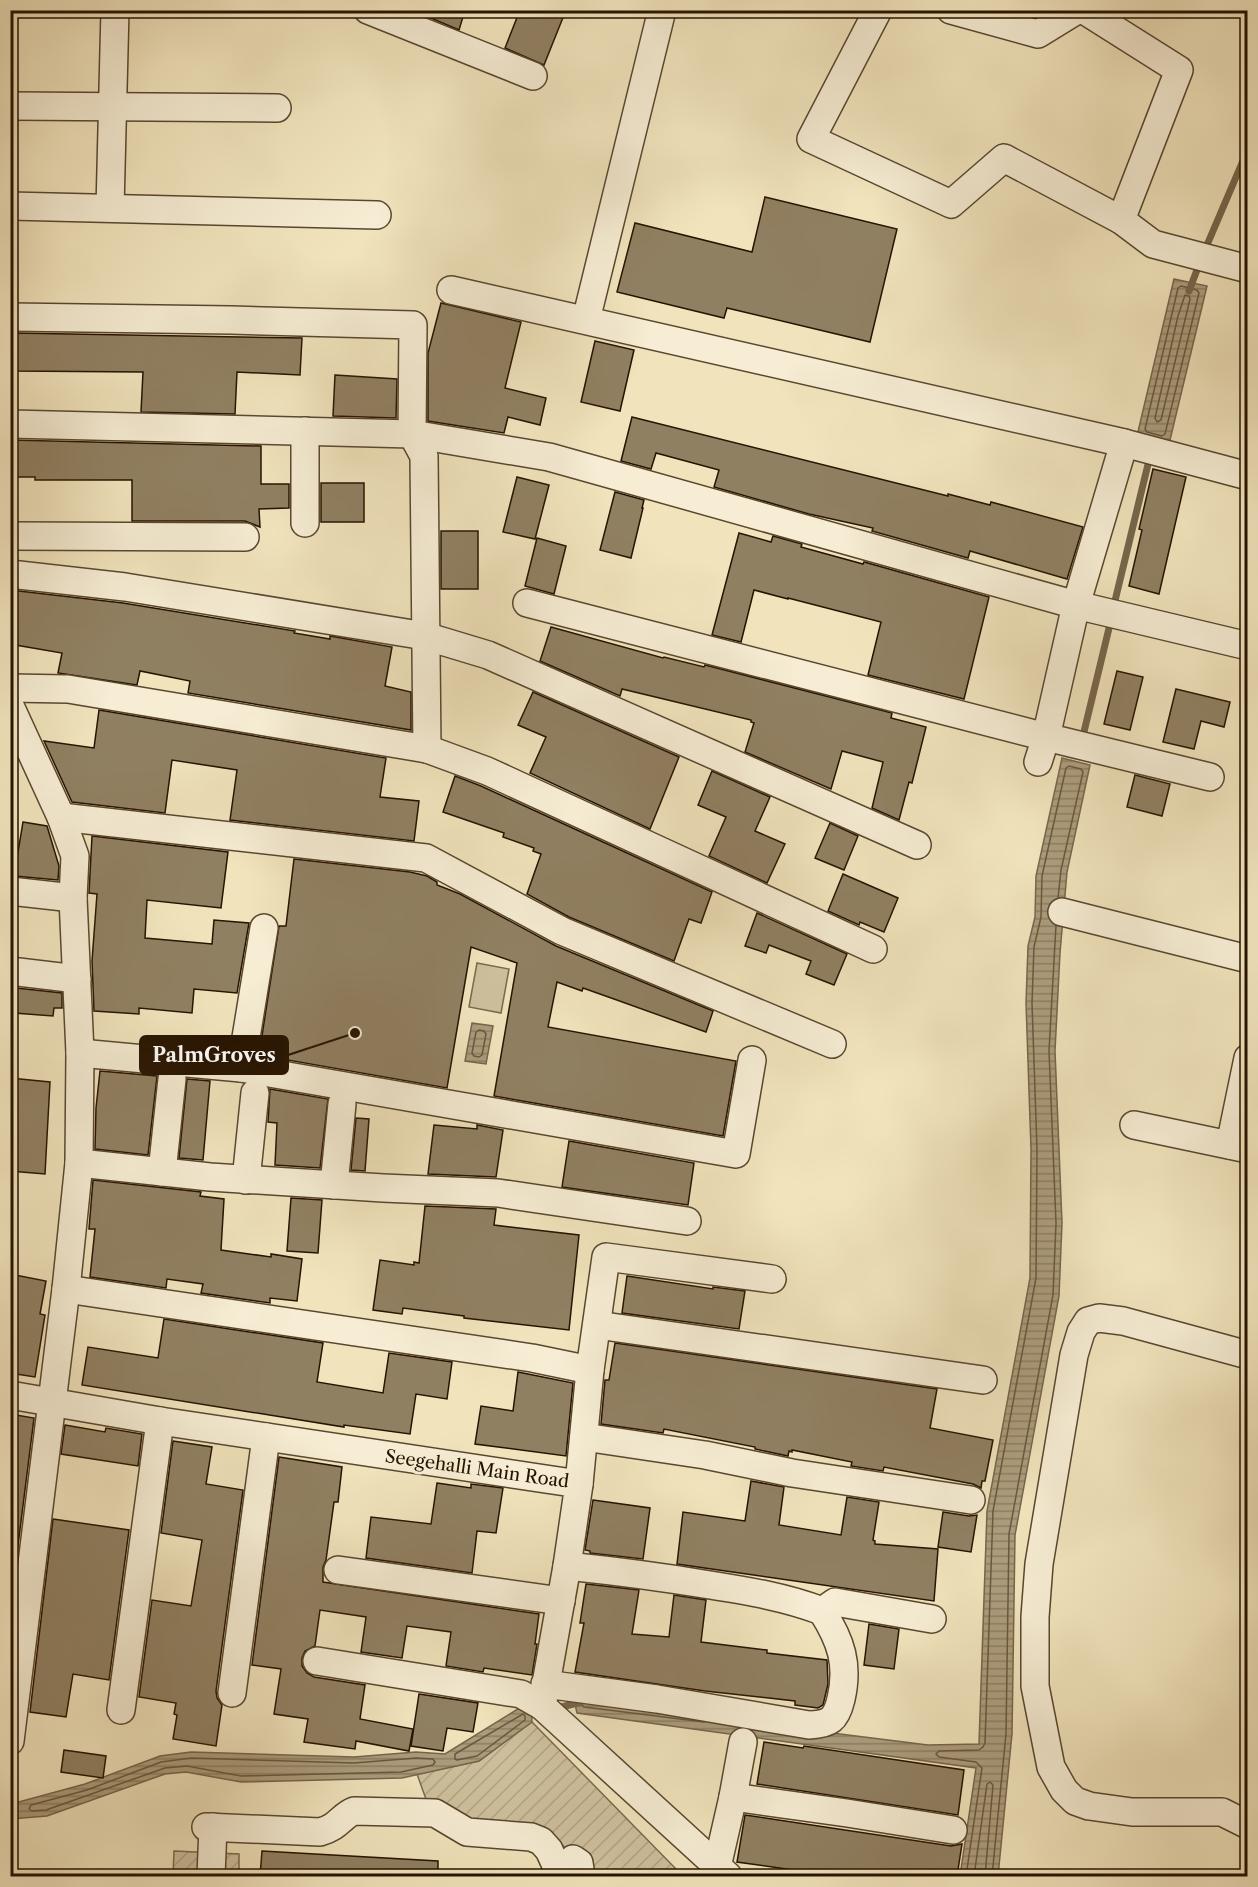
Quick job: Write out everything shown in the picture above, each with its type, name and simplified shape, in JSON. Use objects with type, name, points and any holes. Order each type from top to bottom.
[{"type":"street","points":[[110,208],[115,10]]},
{"type":"street","points":[[368,10],[533,76]]},
{"type":"street","points":[[586,320],[662,10]]},
{"type":"street","points":[[878,10],[811,139],[951,204],[1004,158],[1121,219],[1166,247],[1245,268]]},
{"type":"street","points":[[951,10],[1038,34],[1077,10]]},
{"type":"street","points":[[1084,10],[1179,70],[1121,219]]},
{"type":"street","points":[[10,105],[277,108]]},
{"type":"street","points":[[10,206],[377,215]]},
{"type":"street","points":[[451,290],[1124,442],[1248,476]]},
{"type":"street","points":[[10,317],[413,325],[412,434],[424,456],[427,749]]},
{"type":"street","points":[[10,424],[412,434],[549,457],[1076,605],[1248,646]]},
{"type":"street","points":[[305,431],[306,523]]},
{"type":"street","points":[[1042,749],[1076,605],[1124,442]]},
{"type":"street","points":[[10,536],[245,537]]},
{"type":"street","points":[[10,574],[124,587],[425,636],[488,655],[917,845]]},
{"type":"street","points":[[527,603],[1042,749],[1091,748],[1210,777]]},
{"type":"street","points":[[10,688],[68,688],[427,749],[487,771],[873,949]]},
{"type":"street","points":[[10,706],[23,761],[62,817],[75,856],[73,898],[80,1053],[79,1163],[54,1402],[10,1741]]},
{"type":"street","points":[[62,817],[426,858],[562,931],[832,1044]]},
{"type":"street","points":[[10,891],[73,898]]},
{"type":"street","points":[[1062,912],[1248,959]]},
{"type":"street","points":[[241,1068],[264,928]]},
{"type":"street","points":[[10,971],[77,979]]},
{"type":"street","points":[[80,1053],[241,1068],[736,1154],[752,1060]]},
{"type":"street","points":[[1134,1125],[1239,1147],[1248,1058]]},
{"type":"street","points":[[162,1172],[172,1079]]},
{"type":"street","points":[[246,1180],[255,1093]]},
{"type":"street","points":[[334,1185],[342,1104]]},
{"type":"street","points":[[79,1163],[246,1180],[498,1193],[687,1221]]},
{"type":"street","points":[[579,1484],[590,1370],[606,1257],[772,1279]]},
{"type":"street","points":[[66,1289],[532,1358],[590,1370]]},
{"type":"street","points":[[1248,1355],[1123,1321],[1099,1318],[1088,1321],[1081,1332],[1074,1355],[1039,1564],[1035,1617],[1035,1686],[1051,1767],[1064,1790],[1075,1801],[1116,1812],[1222,1812],[1248,1825]]},
{"type":"street","points":[[597,1324],[983,1380]]},
{"type":"street","name":"Seegehalli Main Road","points":[[10,1395],[160,1421],[579,1484],[567,1566],[543,1695]]},
{"type":"street","points":[[121,1710],[160,1421]]},
{"type":"street","points":[[232,1693],[267,1437]]},
{"type":"street","points":[[584,1437],[705,1455],[792,1473],[970,1500]]},
{"type":"street","points":[[317,1661],[521,1694],[679,1702],[809,1725],[826,1724],[838,1713],[844,1689],[845,1666],[840,1646],[822,1611],[796,1601],[761,1593],[567,1566]]},
{"type":"street","points":[[339,1570],[561,1601]]},
{"type":"street","points":[[822,1611],[835,1602],[932,1619]]},
{"type":"street","points":[[543,1695],[723,1872]]},
{"type":"street","points":[[723,1872],[743,1742]]},
{"type":"street","points":[[733,1797],[953,1830]]},
{"type":"street","points":[[211,1876],[209,1827],[320,1832],[333,1828],[354,1811],[435,1812],[467,1832],[524,1835],[541,1841],[555,1860],[559,1872],[571,1871]]},
{"type":"shaded area","points":[[477,963],[509,969],[501,1013],[469,1007]]},
{"type":"shaded area","points":[[532,1722],[677,1870],[673,1876],[589,1876],[571,1849],[564,1847],[554,1836],[470,1821],[427,1802],[417,1774],[479,1761]]},
{"type":"shaded area","points":[[174,1851],[239,1854],[239,1876],[173,1876]]},
{"type":"water","points":[[1174,279],[1207,286],[1169,444],[1137,436]]},
{"type":"water","points":[[1062,758],[1090,765],[1067,872],[1060,953],[1055,1051],[1062,1223],[1059,1296],[1015,1535],[1012,1734],[998,1876],[960,1876],[976,1768],[577,1713],[572,1691],[824,1732],[928,1745],[979,1744],[987,1511],[1030,1278],[1031,1149],[1026,1003],[1028,946],[1035,917],[1036,876]]},
{"type":"water","points":[[472,1023],[493,1026],[486,1064],[465,1061]]},
{"type":"water","points":[[531,1706],[532,1722],[479,1761],[402,1778],[241,1782],[186,1772],[165,1774],[47,1816],[11,1819],[11,1802],[15,1803],[85,1784],[160,1756],[191,1752],[354,1757],[416,1752],[445,1754],[521,1707]]},
{"type":"building","points":[[412,10],[465,10],[459,30]]},
{"type":"building","points":[[520,10],[566,10],[544,65],[505,48]]},
{"type":"building","points":[[765,197],[897,229],[870,342],[727,308],[724,318],[617,292],[635,223],[752,252]]},
{"type":"building","points":[[441,303],[521,322],[505,388],[546,398],[540,425],[508,417],[504,433],[428,421],[428,353]]},
{"type":"building","points":[[13,333],[302,338],[300,375],[237,372],[235,414],[141,412],[143,372],[12,371]]},
{"type":"building","points":[[595,341],[634,350],[620,411],[581,402]]},
{"type":"building","points":[[335,375],[397,379],[396,418],[333,416]]},
{"type":"building","points":[[632,417],[948,496],[948,494],[990,505],[991,502],[1083,527],[1067,579],[970,551],[968,558],[872,531],[873,528],[809,514],[714,487],[719,470],[656,453],[651,469],[621,461]]},
{"type":"building","points":[[10,440],[261,446],[261,484],[289,484],[289,508],[259,509],[260,527],[245,521],[132,521],[132,480],[35,480],[35,477],[10,477]]},
{"type":"building","points":[[1153,469],[1186,477],[1159,594],[1129,586]]},
{"type":"building","points":[[517,477],[549,485],[535,539],[503,532]]},
{"type":"building","points":[[321,483],[364,483],[364,522],[321,522]]},
{"type":"building","points":[[615,492],[644,500],[631,558],[600,550]]},
{"type":"building","points":[[441,531],[478,531],[478,589],[441,589]]},
{"type":"building","points":[[739,533],[771,542],[773,536],[802,544],[801,547],[989,597],[964,699],[868,675],[881,622],[788,598],[754,590],[741,642],[712,635]]},
{"type":"building","points":[[537,538],[566,546],[554,594],[525,586]]},
{"type":"building","points":[[10,590],[123,603],[295,631],[294,633],[330,639],[330,636],[392,647],[385,686],[411,692],[411,730],[188,693],[190,681],[140,671],[137,685],[58,673],[62,653],[10,644]]},
{"type":"building","points":[[551,627],[663,658],[704,667],[705,665],[892,713],[891,718],[926,727],[912,783],[909,782],[899,820],[872,808],[883,762],[842,751],[831,789],[745,752],[754,723],[751,720],[622,689],[620,696],[540,661]]},
{"type":"building","points":[[1117,671],[1143,677],[1130,730],[1104,724]]},
{"type":"building","points":[[1176,689],[1230,702],[1224,727],[1201,721],[1194,749],[1163,742]]},
{"type":"building","points":[[533,692],[679,757],[650,829],[530,773],[546,737],[518,725]]},
{"type":"building","points":[[99,710],[386,758],[380,797],[419,801],[414,841],[230,820],[237,770],[172,760],[165,813],[72,802],[44,741],[94,748]]},
{"type":"building","points":[[712,771],[770,797],[755,831],[785,844],[767,883],[709,856],[726,817],[698,805]]},
{"type":"building","points":[[1135,775],[1170,784],[1162,816],[1127,807]]},
{"type":"building","points":[[455,776],[712,892],[701,923],[689,919],[674,961],[569,917],[527,894],[541,854],[533,851],[534,848],[503,837],[504,833],[443,812]]},
{"type":"building","points":[[23,822],[47,826],[59,866],[58,880],[14,876]]},
{"type":"building","points":[[830,823],[858,836],[844,870],[815,858]]},
{"type":"building","points":[[92,836],[228,852],[221,908],[147,900],[145,938],[212,944],[214,920],[249,923],[237,993],[194,989],[192,1013],[139,1008],[139,1014],[94,1011],[92,961],[97,894],[89,893]]},
{"type":"building","points":[[294,859],[410,872],[427,876],[437,882],[437,885],[460,894],[556,946],[713,1011],[706,1032],[583,988],[582,991],[557,982],[548,1027],[736,1061],[723,1136],[494,1096],[517,963],[471,947],[447,1088],[259,1055],[279,926],[286,926]]},
{"type":"building","points":[[843,874],[898,898],[884,932],[860,922],[859,925],[828,911]]},
{"type":"building","points":[[757,913],[847,954],[834,985],[806,974],[811,961],[769,945],[766,953],[745,946]]},
{"type":"building","points":[[16,988],[62,993],[62,1008],[54,1008],[53,1016],[14,1013]]},
{"type":"building","points":[[100,1071],[157,1076],[148,1155],[95,1149]]},
{"type":"building","points":[[10,1078],[50,1082],[45,1174],[10,1171]]},
{"type":"building","points":[[187,1079],[210,1081],[203,1160],[179,1158]]},
{"type":"building","points":[[270,1089],[328,1099],[320,1168],[275,1165],[277,1123],[268,1122]]},
{"type":"building","points":[[356,1118],[369,1119],[365,1171],[351,1170]]},
{"type":"building","points":[[434,1125],[477,1129],[477,1125],[503,1130],[496,1177],[428,1174]]},
{"type":"building","points":[[569,1141],[694,1163],[688,1205],[562,1187]]},
{"type":"building","points":[[93,1180],[201,1192],[200,1196],[224,1199],[221,1250],[302,1259],[297,1301],[270,1298],[270,1303],[201,1293],[203,1284],[167,1279],[166,1288],[90,1277],[95,1229],[89,1229]]},
{"type":"building","points":[[291,1198],[322,1200],[318,1253],[287,1251]]},
{"type":"building","points":[[425,1206],[496,1209],[494,1225],[579,1235],[569,1330],[464,1318],[464,1316],[403,1308],[402,1314],[373,1310],[380,1260],[414,1265],[414,1262],[419,1263]]},
{"type":"building","points":[[10,1274],[46,1281],[40,1314],[45,1315],[35,1377],[10,1373]]},
{"type":"building","points":[[627,1276],[713,1289],[713,1287],[745,1291],[739,1329],[622,1313]]},
{"type":"building","points":[[164,1319],[323,1343],[317,1382],[383,1393],[389,1353],[452,1362],[447,1399],[416,1394],[410,1434],[344,1425],[344,1427],[82,1385],[88,1347],[158,1358]]},
{"type":"building","points":[[615,1343],[937,1389],[930,1428],[993,1440],[985,1481],[982,1481],[981,1488],[973,1484],[884,1467],[883,1471],[851,1466],[852,1462],[792,1450],[792,1452],[789,1451],[788,1456],[664,1429],[663,1433],[601,1424],[605,1380],[609,1380]]},
{"type":"building","points":[[518,1372],[573,1383],[566,1456],[475,1444],[481,1406],[513,1411]]},
{"type":"building","points":[[10,1414],[34,1418],[10,1609]]},
{"type":"building","points":[[65,1425],[105,1432],[106,1428],[142,1434],[138,1466],[61,1454]]},
{"type":"building","points":[[173,1441],[212,1447],[206,1484],[243,1490],[216,1691],[217,1698],[222,1705],[216,1746],[173,1739],[177,1715],[174,1714],[176,1703],[139,1697],[152,1600],[191,1606],[202,1540],[161,1533]]},
{"type":"building","points":[[279,1457],[342,1467],[338,1502],[334,1502],[323,1567],[323,1582],[539,1614],[532,1675],[484,1668],[483,1672],[446,1666],[451,1632],[407,1626],[402,1658],[361,1652],[366,1617],[320,1610],[315,1646],[305,1651],[302,1658],[302,1666],[307,1673],[314,1677],[365,1685],[360,1719],[413,1729],[409,1751],[356,1741],[355,1749],[304,1742],[308,1719],[274,1714],[281,1669],[252,1665]]},
{"type":"building","points":[[751,1481],[784,1487],[779,1525],[841,1535],[847,1497],[879,1502],[873,1540],[875,1544],[938,1549],[934,1601],[677,1564],[683,1512],[745,1521]]},
{"type":"building","points":[[437,1483],[471,1488],[471,1484],[503,1488],[496,1533],[477,1531],[472,1573],[366,1558],[371,1517],[431,1524]]},
{"type":"building","points":[[593,1500],[650,1508],[643,1559],[590,1553],[585,1550]]},
{"type":"building","points":[[943,1512],[977,1515],[971,1552],[938,1547]]},
{"type":"building","points":[[53,1519],[129,1530],[109,1680],[73,1674],[66,1717],[30,1712]]},
{"type":"building","points":[[586,1584],[639,1590],[632,1634],[669,1637],[674,1595],[706,1600],[701,1642],[827,1660],[828,1684],[823,1705],[818,1708],[795,1705],[795,1701],[705,1691],[575,1672],[584,1623],[580,1623]]},
{"type":"building","points":[[869,1624],[899,1629],[894,1669],[864,1665]]},
{"type":"building","points":[[419,1694],[478,1703],[473,1732],[447,1728],[443,1751],[411,1746]]},
{"type":"building","points":[[764,1742],[964,1770],[958,1815],[757,1784]]},
{"type":"building","points":[[64,1750],[106,1756],[103,1778],[61,1772]]},
{"type":"building","points":[[745,1815],[951,1846],[962,1844],[957,1876],[835,1876],[737,1862]]},
{"type":"building","points":[[262,1851],[438,1861],[438,1876],[260,1876]]},
{"type":"waterway","points":[[1204,252],[1248,149]]},
{"type":"waterway","points":[[1189,291],[1200,262]]},
{"type":"waterway","points":[[1113,609],[1150,456]]},
{"type":"waterway","points":[[1082,740],[1111,620]]},
{"type":"waterway","points":[[554,1709],[581,1702]]},
{"type":"place","name":"PalmGroves","points":[[355,1033]]}]
